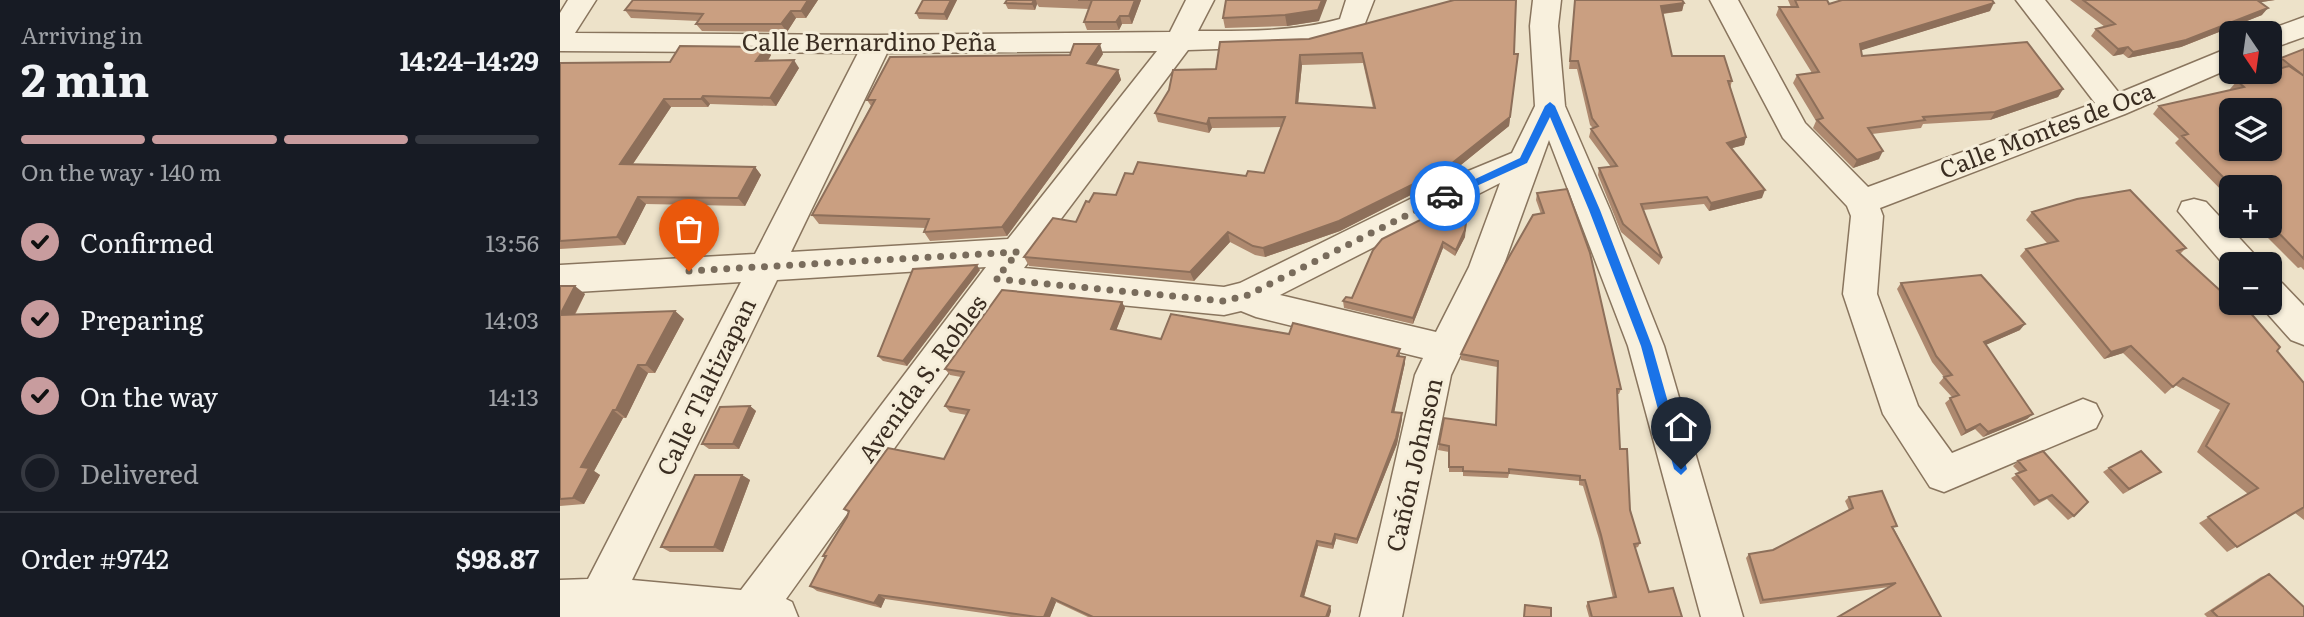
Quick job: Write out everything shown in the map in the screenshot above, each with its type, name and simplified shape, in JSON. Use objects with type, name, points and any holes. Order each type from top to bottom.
[{"type":"street","points":[[560,35],[582,0]]},
{"type":"street","name":"Avenida S. Robles","points":[[758,616],[996,279],[1178,43],[1200,0]]},
{"type":"street","name":"Calle Bernardino Peña","points":[[560,42],[1178,43],[1310,37],[1352,25],[1360,0]]},
{"type":"street","points":[[1547,0],[1544,26],[1550,106],[1594,210],[1646,346],[1722,617]]},
{"type":"street","points":[[1724,0],[1794,130],[1848,184],[1862,202],[1867,216],[1860,294],[1902,414],[1944,474],[2083,416]]},
{"type":"street","points":[[2030,0],[2114,107]]},
{"type":"street","points":[[2282,35],[2304,26]]},
{"type":"street","name":"Calle Tlaltizapan","points":[[597,608],[877,44]]},
{"type":"street","name":"Calle Montes de Oca","points":[[1862,202],[2114,107],[2219,62]]},
{"type":"street","name":"Cañón Johnson","points":[[1381,617],[1433,375],[1486,267],[1524,161],[1550,106]]},
{"type":"street","points":[[996,279],[1224,301],[1248,295],[1472,182],[1524,161]]},
{"type":"street","points":[[2194,211],[2232,252]]},
{"type":"street","points":[[560,279],[1018,252]]},
{"type":"street","points":[[1248,295],[1256,303],[1446,349]]},
{"type":"street","points":[[2282,306],[2304,330]]},
{"type":"street","points":[[560,601],[597,608],[686,604],[758,616]]},
{"type":"building","points":[[633,0],[808,0],[801,11],[791,11],[781,24],[696,24],[703,14],[625,10]]},
{"type":"building","points":[[923,0],[951,0],[944,14],[916,13]]},
{"type":"building","points":[[1007,0],[1034,0],[1032,4],[1005,3]]},
{"type":"building","points":[[1092,0],[1135,0],[1129,16],[1120,16],[1116,22],[1084,22]]},
{"type":"building","points":[[1226,0],[1322,0],[1318,10],[1285,15],[1223,18]]},
{"type":"building","points":[[1454,0],[1516,0],[1514,54],[1518,54],[1510,117],[1446,168],[1339,221],[1263,248],[1253,246],[1228,232],[1190,272],[1024,257],[1053,218],[1076,222],[1086,201],[1089,202],[1094,193],[1116,195],[1125,173],[1133,174],[1138,162],[1246,176],[1248,171],[1264,173],[1285,117],[1209,118],[1207,124],[1155,113],[1169,90],[1173,70],[1216,69],[1220,42],[1309,39]],"holes":[[[1362,53],[1375,108],[1296,103],[1300,55]]]},
{"type":"building","points":[[1575,0],[1682,0],[1684,3],[1661,6],[1672,56],[1724,56],[1732,81],[1728,81],[1746,137],[1727,143],[1765,190],[1711,203],[1707,197],[1641,204],[1662,258],[1623,224],[1599,168],[1617,166],[1591,129],[1598,126],[1592,118],[1578,61],[1570,61]]},
{"type":"building","points":[[1795,0],[1827,0],[1829,4],[1842,0],[1992,0],[1994,3],[1860,44],[1862,56],[2027,42],[2063,89],[1995,112],[1923,117],[1925,120],[1868,128],[1883,151],[1857,160],[1817,120],[1823,118],[1797,75],[1819,72],[1779,7],[1798,7]]},
{"type":"building","points":[[2083,0],[2257,0],[2268,8],[2235,21],[2219,21],[2219,27],[2186,40],[2133,52],[2128,47],[2118,49],[2096,29],[2115,24]]},
{"type":"building","points":[[1074,44],[1100,44],[1087,63],[1118,70],[1002,227],[924,232],[929,219],[812,215],[875,100],[867,100],[890,57],[1070,55]]},
{"type":"building","points":[[680,46],[766,47],[756,61],[794,60],[770,98],[703,96],[701,99],[664,99],[620,164],[755,167],[738,198],[638,197],[617,237],[560,241],[560,63],[670,62]]},
{"type":"building","points":[[2304,49],[2304,76],[2282,59]]},
{"type":"building","points":[[2289,66],[2304,76],[2304,259],[2282,236],[2282,175],[2221,175],[2182,136],[2188,134],[2159,106],[2244,87],[2240,84],[2282,84],[2282,68]]},
{"type":"building","points":[[1567,189],[1590,253],[1621,389],[1617,389],[1620,449],[1627,449],[1630,510],[1640,543],[1634,544],[1649,592],[1673,588],[1682,617],[1592,617],[1588,602],[1616,597],[1585,480],[1580,480],[1580,476],[1509,469],[1509,473],[1463,471],[1463,467],[1449,467],[1449,446],[1439,444],[1444,418],[1496,425],[1498,361],[1461,354],[1505,264],[1533,215],[1544,213],[1537,193]]},
{"type":"building","points":[[2130,190],[2186,248],[2177,251],[2219,290],[2219,315],[2252,315],[2280,347],[2277,351],[2304,383],[2304,507],[2237,547],[2208,517],[2258,488],[2206,446],[2229,404],[2183,378],[2173,387],[2131,346],[2111,352],[2026,249],[2058,241],[2032,212],[2077,199]]},
{"type":"building","points":[[1460,200],[1468,204],[1465,230],[1456,250],[1443,242],[1413,318],[1343,301],[1346,297],[1352,298],[1373,250],[1382,239]]},
{"type":"building","points":[[977,265],[903,361],[878,356],[913,269]]},
{"type":"building","points":[[1981,275],[2025,324],[1984,342],[2033,414],[1988,432],[1980,424],[1966,431],[1950,398],[1959,395],[1944,377],[1952,375],[1936,356],[1901,283]]},
{"type":"building","points":[[560,286],[575,286],[560,315]]},
{"type":"building","points":[[1002,290],[1122,302],[1111,329],[1161,339],[1171,314],[1289,334],[1293,323],[1400,349],[1397,356],[1405,357],[1392,412],[1402,413],[1396,438],[1357,539],[1335,534],[1332,544],[1317,541],[1301,596],[1330,606],[1326,617],[1093,617],[1052,598],[1044,617],[1037,617],[879,595],[874,603],[810,586],[826,556],[823,556],[847,517],[849,511],[844,509],[888,448],[944,459],[969,410],[945,406],[964,372],[945,369]]},
{"type":"building","points":[[675,311],[646,365],[638,365],[616,410],[613,410],[581,467],[589,468],[573,498],[560,499],[560,315]]},
{"type":"building","points":[[750,406],[733,444],[702,444],[720,407]]},
{"type":"building","points":[[2043,451],[2088,502],[2074,516],[2052,495],[2039,501],[2016,474],[2026,470],[2018,461]]},
{"type":"building","points":[[2141,451],[2161,472],[2129,489],[2109,468]]},
{"type":"building","points":[[695,475],[742,475],[714,547],[661,547]]},
{"type":"building","points":[[1882,491],[1897,526],[1892,527],[1941,617],[1838,617],[1896,583],[1763,600],[1749,554],[1773,550],[1853,508],[1849,497]]},
{"type":"building","points":[[2269,574],[2304,607],[2304,617],[2218,617],[2212,611]]},
{"type":"building","points":[[1525,605],[1551,608],[1551,617],[1524,617]]},
{"type":"way so far","points":[[689,271],[1018,252],[996,279],[1224,301],[1248,295],[1445,196]]},
{"type":"route","points":[[1445,196],[1524,161],[1550,106],[1594,210],[1646,346],[1681,469]]}]
